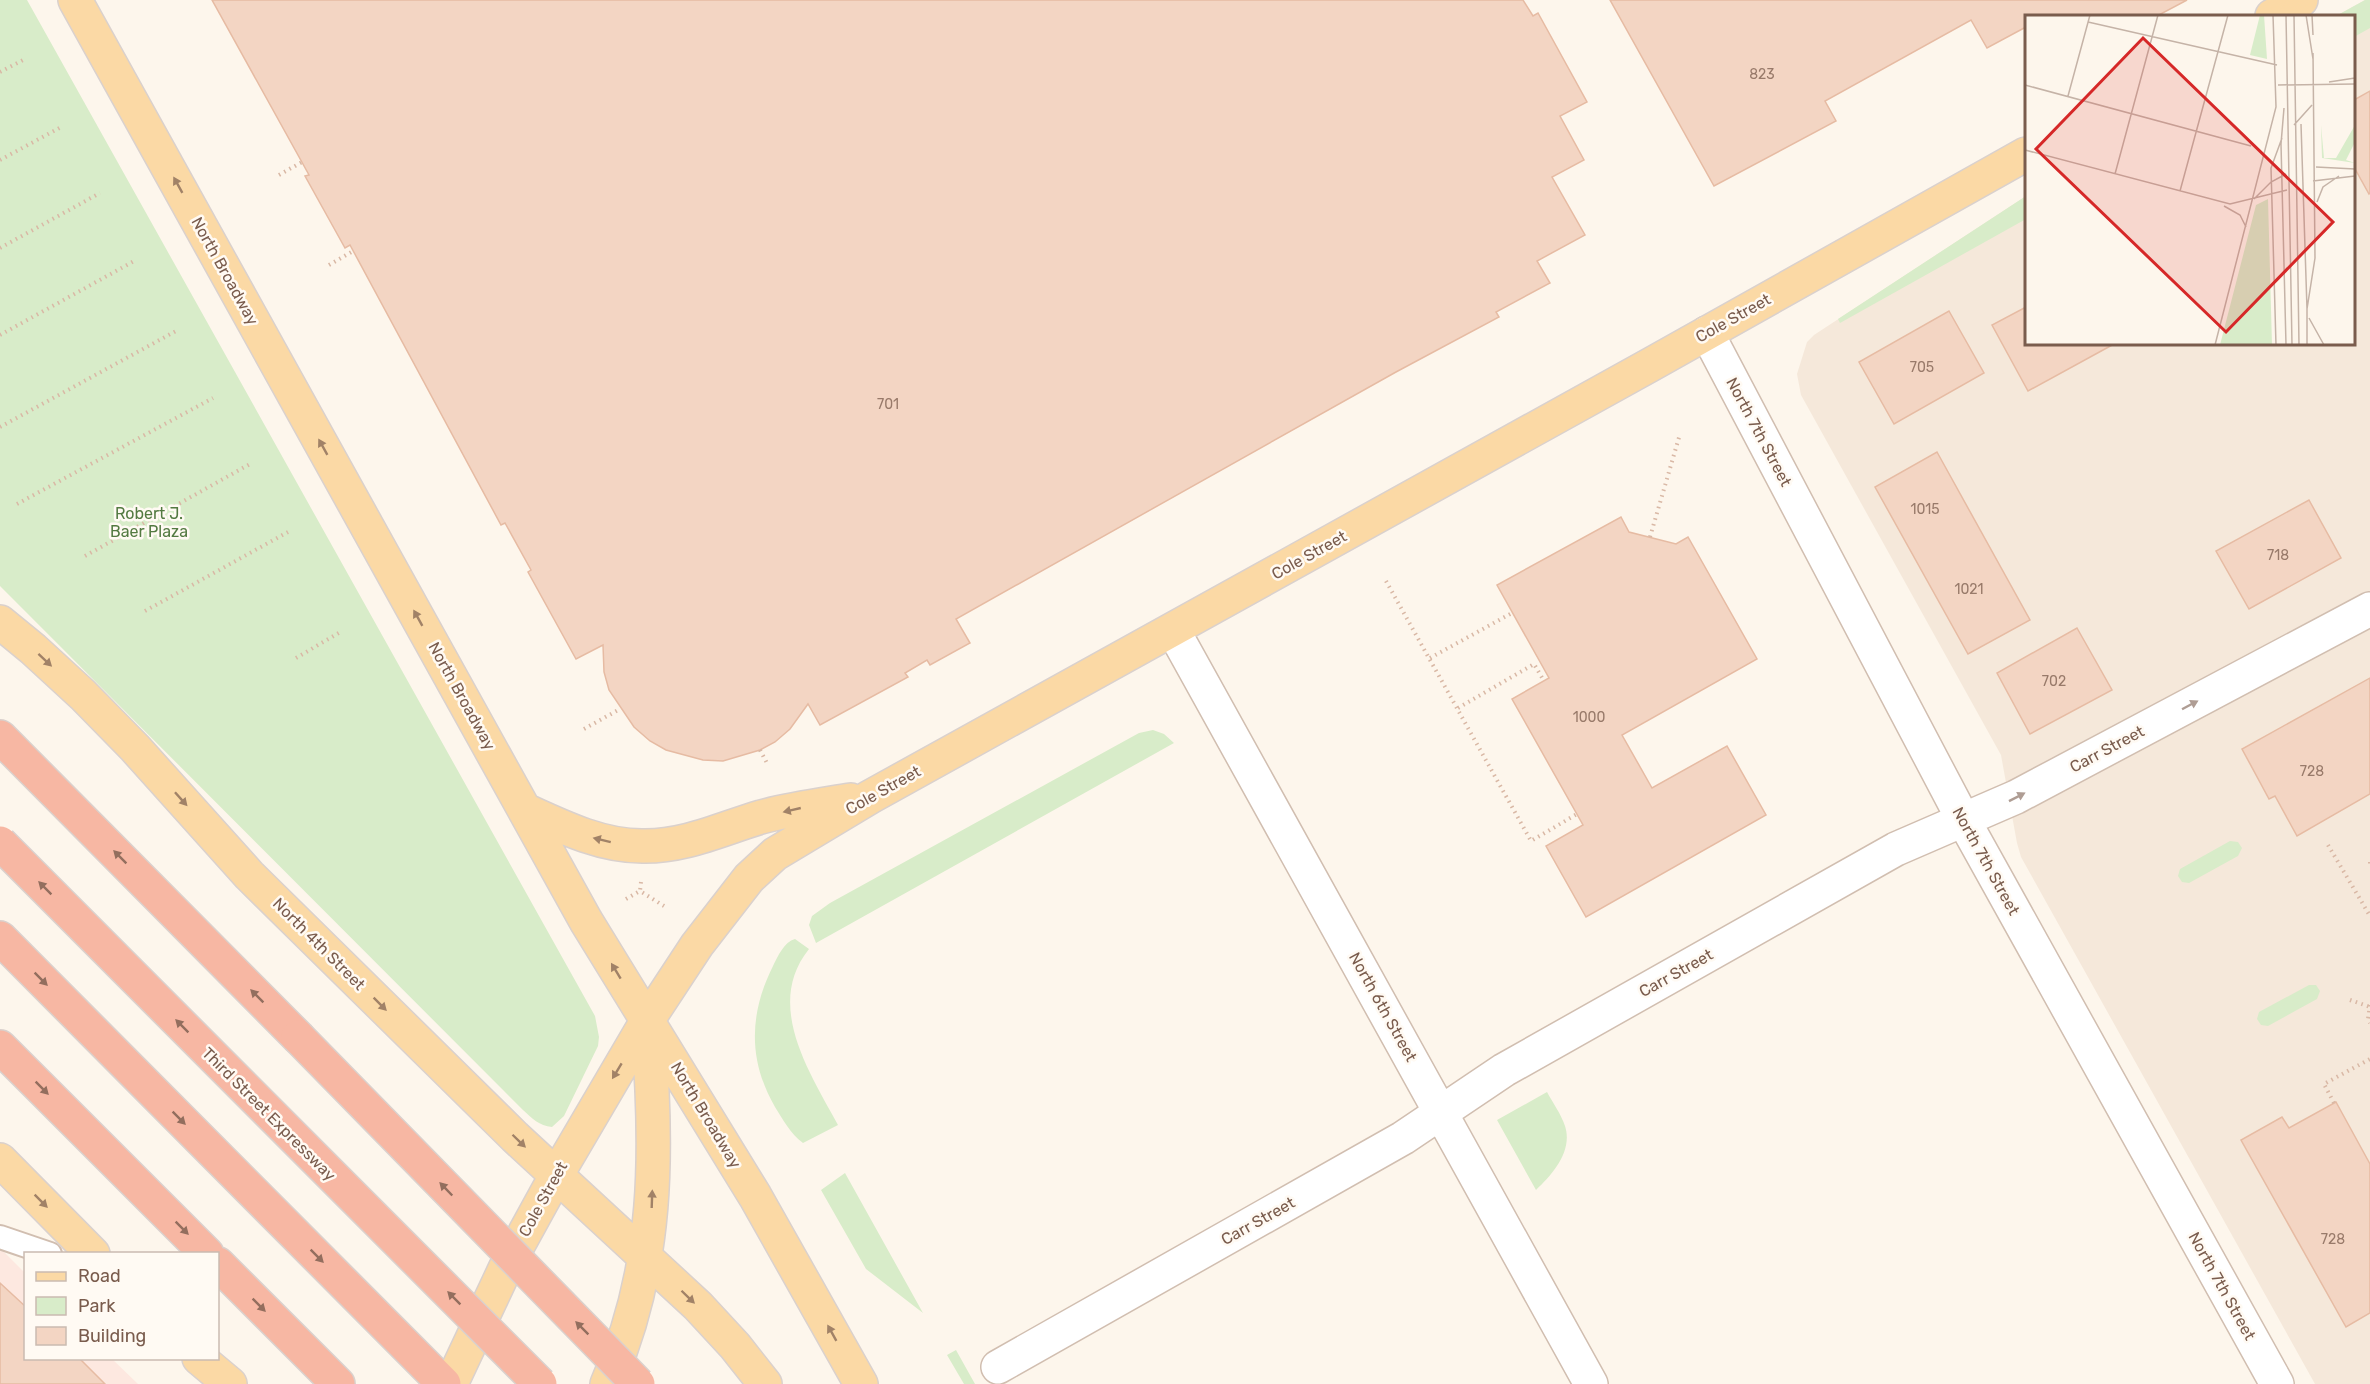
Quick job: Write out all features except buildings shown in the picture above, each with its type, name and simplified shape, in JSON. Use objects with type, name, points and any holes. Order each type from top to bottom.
[{"type":"highway","points":[[0,737],[638,1384]]},
{"type":"highway","name":"Third Street Expressway","points":[[0,843],[540,1384]]},
{"type":"highway","points":[[0,938],[444,1384]]},
{"type":"highway","points":[[0,1047],[205,1252]]},
{"type":"highway","points":[[219,1265],[338,1384]]},
{"type":"main road","name":"North Broadway","points":[[75,0],[598,941],[750,1187],[861,1384]]},
{"type":"main road","points":[[2274,15],[2301,0]]},
{"type":"main road","name":"Cole Street","points":[[451,1384],[505,1269],[556,1176],[647,1021],[697,945],[749,878],[775,854],[870,797],[2025,155]]},
{"type":"main road","name":"North 4th Street","points":[[0,622],[33,649],[135,748],[249,875],[556,1176],[646,1257]]},
{"type":"main road","points":[[525,810],[591,838],[642,846],[684,842],[761,817],[870,797]]},
{"type":"main road","points":[[607,1384],[620,1355],[646,1257],[652,1214],[653,1089],[647,1021]]},
{"type":"main road","points":[[0,1160],[91,1252]]},
{"type":"main road","points":[[646,1257],[712,1322],[765,1384]]},
{"type":"main road","points":[[199,1360],[211,1384]]},
{"type":"main road","points":[[199,1360],[230,1384]]},
{"type":"street","name":"North 7th Street","points":[[1707,333],[1964,821],[2277,1384]]},
{"type":"street","name":"Carr Street","points":[[998,1368],[1403,1138],[1504,1070],[1876,861],[1922,837],[1964,821],[2026,792],[2370,609]]},
{"type":"street","name":"North 6th Street","points":[[1173,630],[1591,1384]]},
{"type":"lane","points":[[0,1237],[44,1252]]},
{"type":"path","points":[[0,72],[25,59]]},
{"type":"path","points":[[0,160],[63,126]]},
{"type":"path","points":[[279,175],[302,162]]},
{"type":"path","points":[[0,249],[100,193]]},
{"type":"path","points":[[329,265],[353,251]]},
{"type":"path","points":[[0,334],[136,260]]},
{"type":"path","points":[[0,427],[176,331]]},
{"type":"path","points":[[18,504],[213,398]]},
{"type":"path","points":[[1650,537],[1680,434]]},
{"type":"path","points":[[85,556],[250,464]]},
{"type":"path","points":[[145,611],[288,532]]},
{"type":"path","points":[[1386,580],[1531,841],[1577,814]]},
{"type":"path","points":[[1430,658],[1512,613]]},
{"type":"path","points":[[296,658],[342,632]]},
{"type":"path","points":[[1458,708],[1534,664],[1544,681]]},
{"type":"path","points":[[584,729],[620,709]]},
{"type":"path","points":[[760,750],[768,765]]},
{"type":"path","points":[[2328,845],[2370,916]]},
{"type":"path","points":[[640,891],[641,880]]},
{"type":"path","points":[[626,898],[640,891]]},
{"type":"path","points":[[640,891],[664,906]]},
{"type":"path","points":[[2350,1000],[2370,1006],[2368,1019],[2370,1023]]},
{"type":"path","points":[[2334,1102],[2324,1084],[2370,1059]]},
{"type":"shaded area","points":[[2365,0],[2370,0],[2370,1384],[2315,1384],[2021,857],[2001,755],[1801,395],[1797,374],[1807,342],[1814,335],[2025,197],[2025,345],[2355,345],[2355,15],[2338,15]]},
{"type":"shaded area","points":[[0,1248],[24,1272],[24,1360],[113,1360],[138,1384],[0,1384]]},
{"type":"green space","name":"Robert J. Baer Plaza","points":[[0,0],[27,0],[595,1016],[599,1037],[598,1046],[564,1116],[552,1127],[539,1123],[523,1110],[0,586]]},
{"type":"green space","points":[[2365,0],[2370,0],[2370,28],[2355,36],[2355,15],[2338,15]]},
{"type":"green space","points":[[2025,197],[2025,220],[1840,323],[1838,319]]},
{"type":"green space","points":[[1153,730],[1164,734],[1174,743],[816,943],[809,925],[812,916],[830,903],[1139,733]]},
{"type":"green space","points":[[2230,841],[2238,842],[2242,848],[2238,856],[2189,883],[2182,882],[2178,876],[2180,869]]},
{"type":"green space","points":[[795,939],[809,949],[796,971],[791,993],[791,1016],[796,1038],[815,1083],[838,1125],[803,1143],[794,1135],[766,1089],[756,1054],[755,1037],[759,1002],[765,984],[782,950]]},
{"type":"green space","points":[[2309,985],[2316,985],[2320,991],[2317,999],[2268,1026],[2261,1025],[2257,1019],[2259,1012]]},
{"type":"green space","points":[[1547,1092],[1565,1126],[1566,1144],[1555,1169],[1536,1190],[1497,1120]]},
{"type":"green space","points":[[845,1173],[923,1313],[866,1269],[821,1190]]},
{"type":"green space","points":[[956,1350],[975,1384],[964,1384],[947,1355]]}]
